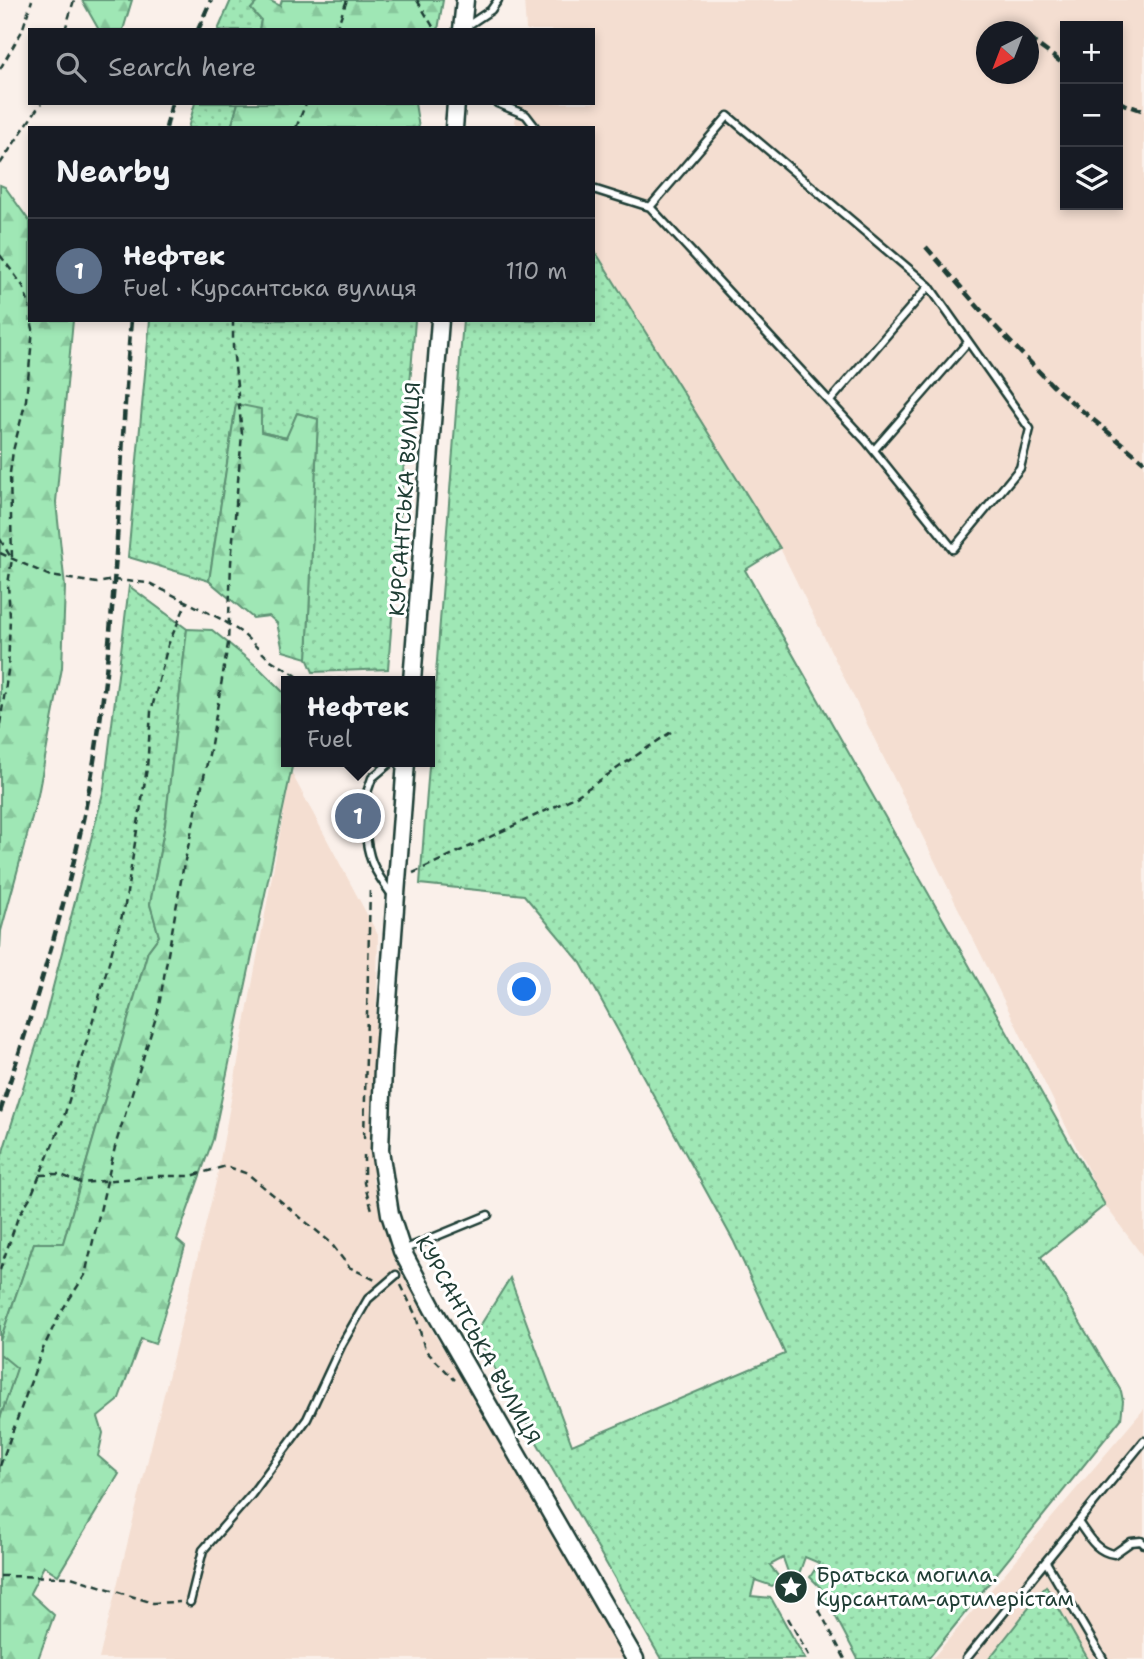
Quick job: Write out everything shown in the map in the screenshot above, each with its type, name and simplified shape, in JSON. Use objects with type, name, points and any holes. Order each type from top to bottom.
[{"type":"street","points":[[463,28],[465,0]]},
{"type":"street","points":[[454,126],[456,105]]},
{"type":"street","name":"КУРСАНТСЬКА ВУЛИЦЯ","points":[[413,676],[440,322]]},
{"type":"street","name":"КУРСАНТСЬКА ВУЛИЦЯ","points":[[406,767],[383,1067],[380,1150],[390,1214],[402,1251],[635,1659]]},
{"type":"lane","points":[[466,28],[491,10],[498,0]]},
{"type":"lane","points":[[502,105],[526,115],[534,126]]},
{"type":"lane","points":[[595,190],[650,207],[874,450],[953,549],[1020,468],[1030,429],[929,286],[728,116],[650,207]]},
{"type":"lane","points":[[830,401],[929,286]]},
{"type":"lane","points":[[874,450],[968,342]]},
{"type":"lane","points":[[363,804],[372,778],[385,767]]},
{"type":"lane","points":[[365,827],[367,850],[373,869],[396,900]]},
{"type":"lane","points":[[402,1251],[488,1215]]},
{"type":"lane","points":[[190,1602],[203,1550],[251,1495],[307,1419],[342,1344],[368,1299],[396,1275]]},
{"type":"lane","points":[[966,1659],[1144,1441]]},
{"type":"lane","points":[[1078,1522],[1104,1553],[1115,1554],[1131,1542],[1141,1541],[1144,1544]]},
{"type":"lane","points":[[1046,1562],[1103,1659]]},
{"type":"path","points":[[0,69],[22,31],[32,0]]},
{"type":"path","points":[[66,28],[74,0]]},
{"type":"path","points":[[337,28],[347,0]]},
{"type":"path","points":[[417,0],[434,28]]},
{"type":"path","points":[[0,164],[40,105]]},
{"type":"path","points":[[297,126],[305,105]]},
{"type":"path","points":[[0,255],[23,286],[28,302]]},
{"type":"path","points":[[0,724],[8,671],[8,584],[12,559],[10,473],[26,400],[31,322]]},
{"type":"path","points":[[0,1466],[59,1315],[85,1275],[116,1143],[158,1011],[183,869],[210,750],[228,644],[242,434],[233,322]]},
{"type":"path","points":[[0,539],[12,559]]},
{"type":"path","points":[[0,553],[50,576],[97,583],[113,580],[149,583],[229,624],[269,659],[296,676]]},
{"type":"path","points":[[0,1270],[18,1217],[31,1196],[63,1120],[125,905],[147,768],[150,712],[168,645],[187,601]]},
{"type":"path","points":[[397,881],[575,797],[671,732]]},
{"type":"path","points":[[364,1142],[370,888]]},
{"type":"path","points":[[364,1156],[364,1182],[374,1217]]},
{"type":"path","points":[[40,1175],[59,1174],[81,1183],[191,1176],[226,1166],[248,1174],[288,1206],[330,1241],[349,1267],[385,1285]]},
{"type":"path","points":[[396,1275],[416,1316],[425,1350],[459,1384]]},
{"type":"path","points":[[0,1576],[71,1577],[153,1604],[190,1602]]},
{"type":"path","points":[[819,1610],[845,1659]]},
{"type":"path","points":[[788,1618],[811,1659]]},
{"type":"shaded area","points":[[524,0],[1144,0],[1144,1258],[1105,1205],[780,548],[595,251],[595,126],[518,126],[515,122],[518,105],[595,105],[595,28],[526,28]]},
{"type":"shaded area","points":[[291,772],[378,935],[373,1181],[434,1334],[646,1659],[99,1659],[216,1182]]},
{"type":"shaded area","points":[[1144,1409],[1144,1659],[932,1659]]},
{"type":"green space","points":[[82,0],[132,0],[124,28],[98,28]]},
{"type":"green space","points":[[231,0],[259,0],[251,9],[261,20],[259,28],[219,28]]},
{"type":"green space","points":[[259,0],[269,0],[280,6],[282,0],[443,0],[438,28],[259,28],[261,20],[251,9]]},
{"type":"green space","points":[[194,105],[237,105],[232,126],[189,126]]},
{"type":"green space","points":[[237,105],[415,105],[419,126],[232,126]]},
{"type":"green space","points":[[0,185],[5,187],[28,219],[28,322],[73,322],[56,502],[65,587],[62,668],[38,795],[1,931],[0,948]]},
{"type":"green space","points":[[595,251],[780,548],[745,570],[1105,1205],[1041,1257],[1121,1391],[1121,1419],[928,1659],[858,1659],[820,1587],[810,1577],[819,1563],[805,1557],[799,1574],[789,1575],[783,1558],[770,1565],[781,1580],[772,1586],[755,1580],[751,1596],[771,1598],[805,1659],[661,1659],[475,1334],[510,1278],[572,1445],[785,1354],[734,1242],[581,963],[524,895],[420,884],[429,767],[435,767],[435,687],[463,322],[595,322]]},
{"type":"green space","points":[[150,322],[415,322],[388,669],[313,672],[307,658],[318,419],[297,413],[287,438],[261,432],[236,405],[209,581],[128,557]]},
{"type":"green space","points":[[236,404],[261,409],[261,432],[286,438],[297,413],[318,419],[307,658],[283,651],[277,623],[269,616],[253,618],[209,581]]},
{"type":"green space","points":[[129,586],[187,629],[165,825],[150,904],[159,936],[148,951],[63,1243],[34,1243],[0,1341],[0,1161],[45,1018],[104,789]]},
{"type":"green space","points":[[187,629],[212,630],[281,690],[281,767],[292,767],[213,1139],[177,1240],[185,1247],[155,1344],[141,1339],[118,1401],[98,1417],[103,1433],[98,1456],[119,1474],[58,1575],[44,1566],[30,1593],[54,1615],[38,1659],[0,1659],[0,1419],[17,1368],[0,1354],[0,1341],[34,1243],[63,1243],[148,951],[159,936],[150,904],[165,825]]},
{"type":"green space","points":[[0,1354],[18,1367],[0,1419]]},
{"type":"green space","points":[[1046,1586],[1088,1659],[989,1659]]},
{"type":"railway","points":[[199,28],[211,0]]},
{"type":"railway","points":[[1039,46],[1060,61]]},
{"type":"railway","points":[[1123,104],[1144,111]]},
{"type":"railway","points":[[166,126],[172,105]]},
{"type":"railway","points":[[926,247],[991,322],[1055,388],[1144,462]]},
{"type":"railway","points":[[0,1112],[43,977],[68,886],[96,748],[114,588],[131,322]]},
{"type":"place","name":"Нефтек","points":[[358,816]]},
{"type":"place","name":"Братьска могила. Курсантам-артилерістам","points":[[791,1587]]}]
